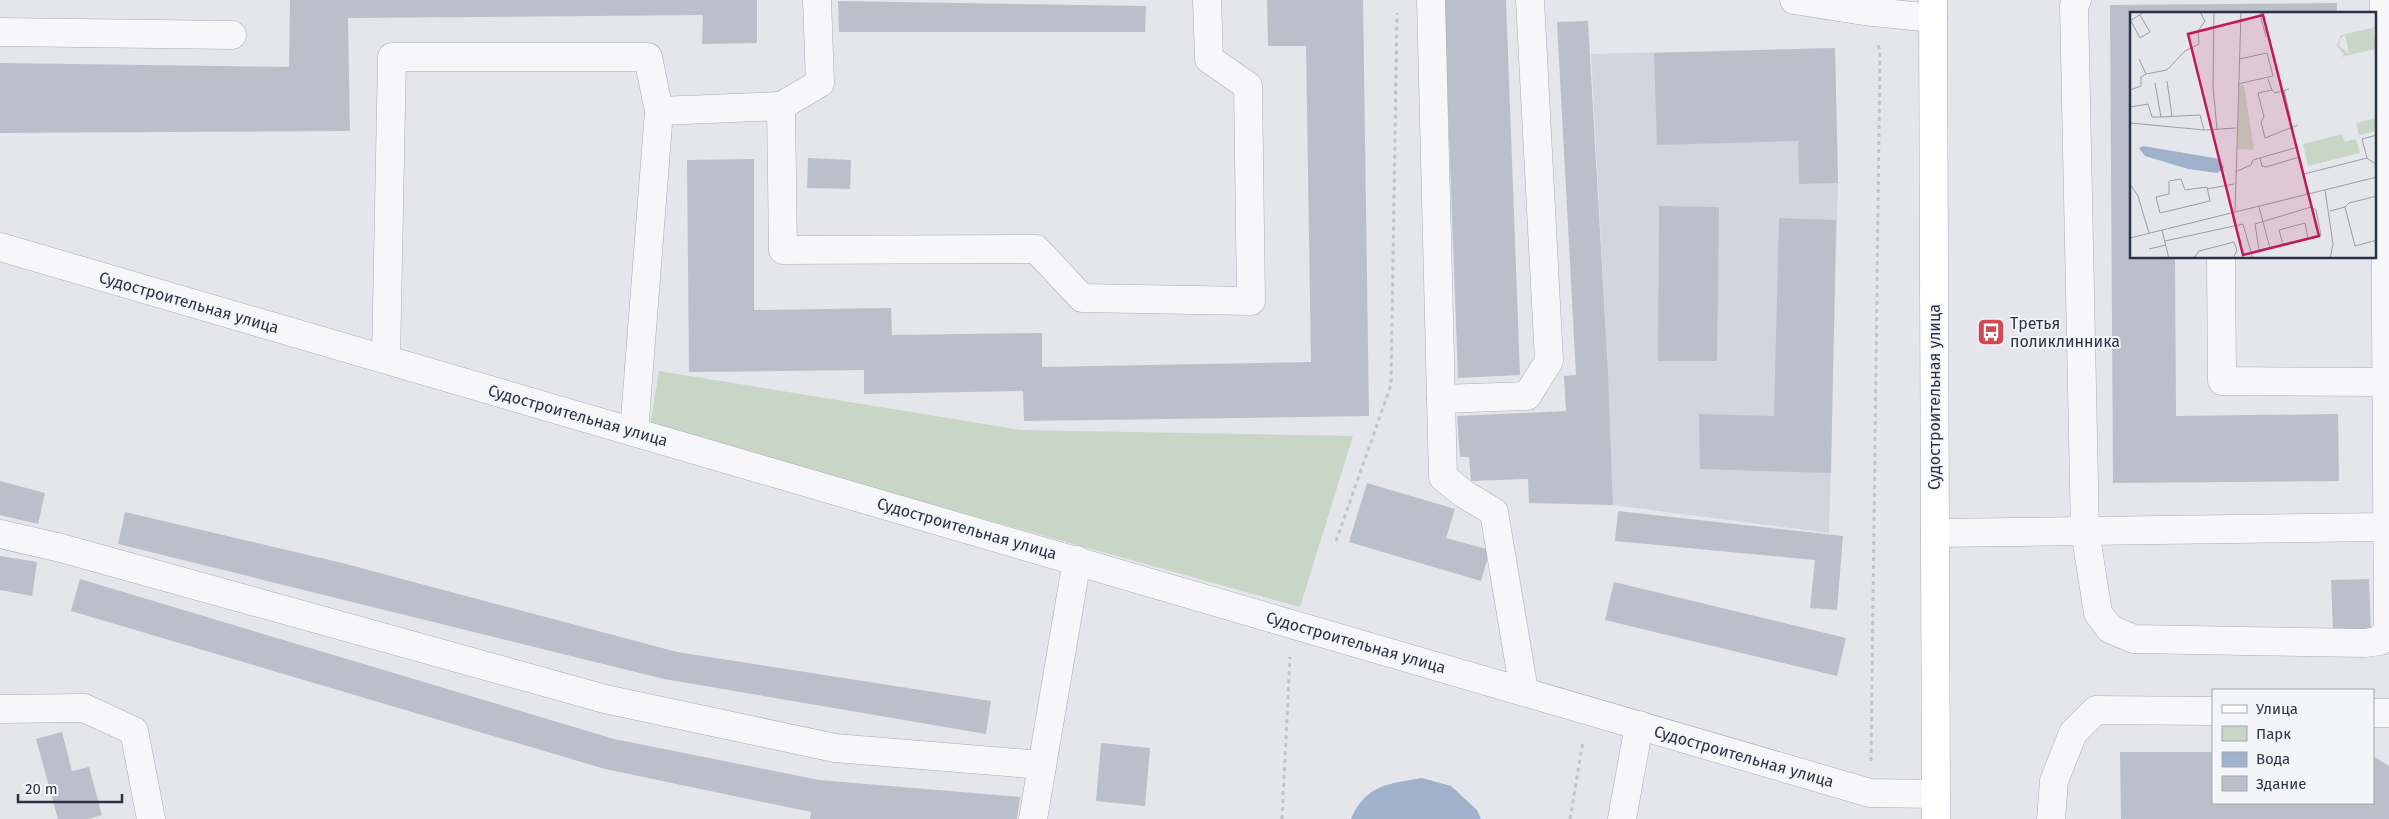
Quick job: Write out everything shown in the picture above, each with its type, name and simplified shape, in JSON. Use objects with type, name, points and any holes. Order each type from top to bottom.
[{"type":"main road","name":"Судостроительная улица","points":[[1933,9],[1936,807]]},
{"type":"street","points":[[659,111],[781,106],[820,83],[817,0]]},
{"type":"street","points":[[781,106],[783,250],[1036,249],[1082,298],[1251,301],[1248,86],[1208,59],[1207,0]]},
{"type":"street","points":[[1431,0],[1443,476],[1464,494],[1494,512],[1524,691]]},
{"type":"street","points":[[1441,399],[1528,396],[1549,361],[1530,0]]},
{"type":"street","points":[[1794,0],[1864,11],[1933,9]]},
{"type":"street","points":[[2077,0],[2074,5],[2074,15],[2085,531],[2098,613],[2110,629],[2134,639],[2365,643],[2380,641],[2388,628],[2386,382],[2380,114],[2384,0]]},
{"type":"street","points":[[0,32],[232,35]]},
{"type":"street","points":[[386,359],[392,57],[648,57],[659,111],[634,432]]},
{"type":"street","name":"Судостроительная улица","points":[[0,247],[1870,793],[1936,807]]},
{"type":"street","points":[[2221,259],[2222,381],[2386,382]]},
{"type":"street","points":[[1935,533],[2387,528]]},
{"type":"street","points":[[0,534],[61,548],[604,699],[835,748],[1042,764]]},
{"type":"street","points":[[1033,819],[1077,560]]},
{"type":"street","points":[[0,709],[84,708],[134,731],[151,819]]},
{"type":"street","points":[[2051,819],[2054,781],[2073,733],[2096,710],[2212,711]]},
{"type":"street","points":[[2374,713],[2389,713]]},
{"type":"street","points":[[1622,819],[1640,725]]},
{"type":"path","points":[[1336,541],[1391,385],[1397,10]]},
{"type":"path","points":[[1864,11],[1880,51],[1870,793]]},
{"type":"path","points":[[1282,819],[1291,647]]},
{"type":"path","points":[[1570,819],[1584,736]]},
{"type":"shaded area","points":[[1835,48],[1838,183],[1829,533],[1613,505],[1591,54]]},
{"type":"green space","points":[[659,371],[1021,430],[1353,436],[1300,607],[650,426]]},
{"type":"water","points":[[1422,778],[1451,786],[1477,810],[1481,819],[1351,819],[1357,807],[1371,792],[1389,784]]},
{"type":"building","points":[[290,0],[757,0],[757,43],[702,44],[703,15],[348,18],[350,131],[0,133],[0,63],[289,67]]},
{"type":"building","points":[[1267,0],[1363,0],[1369,416],[1024,421],[1023,391],[864,394],[864,370],[689,372],[687,160],[754,159],[754,310],[891,308],[892,335],[1042,333],[1042,367],[1311,362],[1306,46],[1268,46]]},
{"type":"building","points":[[1444,0],[1506,0],[1520,375],[1458,378]]},
{"type":"building","points":[[838,1],[1146,6],[1145,32],[839,32]]},
{"type":"building","points":[[2337,3],[2337,12],[2130,12],[2130,259],[2175,259],[2176,416],[2338,414],[2339,481],[2113,483],[2110,5]]},
{"type":"building","points":[[1588,21],[1608,372],[1613,505],[1529,503],[1528,479],[1471,481],[1469,457],[1460,457],[1457,416],[1566,411],[1564,376],[1576,375],[1557,22]]},
{"type":"building","points":[[1835,48],[1838,183],[1799,184],[1798,141],[1657,145],[1654,53]]},
{"type":"building","points":[[808,158],[851,160],[850,189],[807,188]]},
{"type":"building","points":[[1659,206],[1719,207],[1717,361],[1658,361]]},
{"type":"building","points":[[1779,218],[1836,220],[1831,473],[1700,469],[1699,414],[1774,416]]},
{"type":"building","points":[[0,481],[45,493],[38,524],[0,515]]},
{"type":"building","points":[[1367,483],[1455,509],[1446,538],[1490,550],[1481,581],[1349,542]]},
{"type":"building","points":[[1618,511],[1843,536],[1837,610],[1810,608],[1815,560],[1615,541]]},
{"type":"building","points":[[125,512],[342,563],[677,652],[991,701],[986,734],[664,679],[118,544]]},
{"type":"building","points":[[0,556],[37,562],[32,596],[0,590]]},
{"type":"building","points":[[80,579],[614,739],[819,780],[1020,797],[1017,819],[810,819],[811,812],[605,769],[71,611]]},
{"type":"building","points":[[2369,579],[2371,631],[2333,631],[2331,580]]},
{"type":"building","points":[[1614,582],[1846,638],[1837,676],[1605,620]]},
{"type":"building","points":[[62,732],[72,771],[89,767],[102,815],[89,819],[58,819],[36,739]]},
{"type":"building","points":[[1101,743],[1150,748],[1145,806],[1096,801]]},
{"type":"building","points":[[2120,752],[2212,752],[2212,804],[2374,804],[2374,757],[2389,766],[2389,819],[2121,819]]},
{"type":"place","name":"Третья поликлинника","points":[[1991,332]]}]
